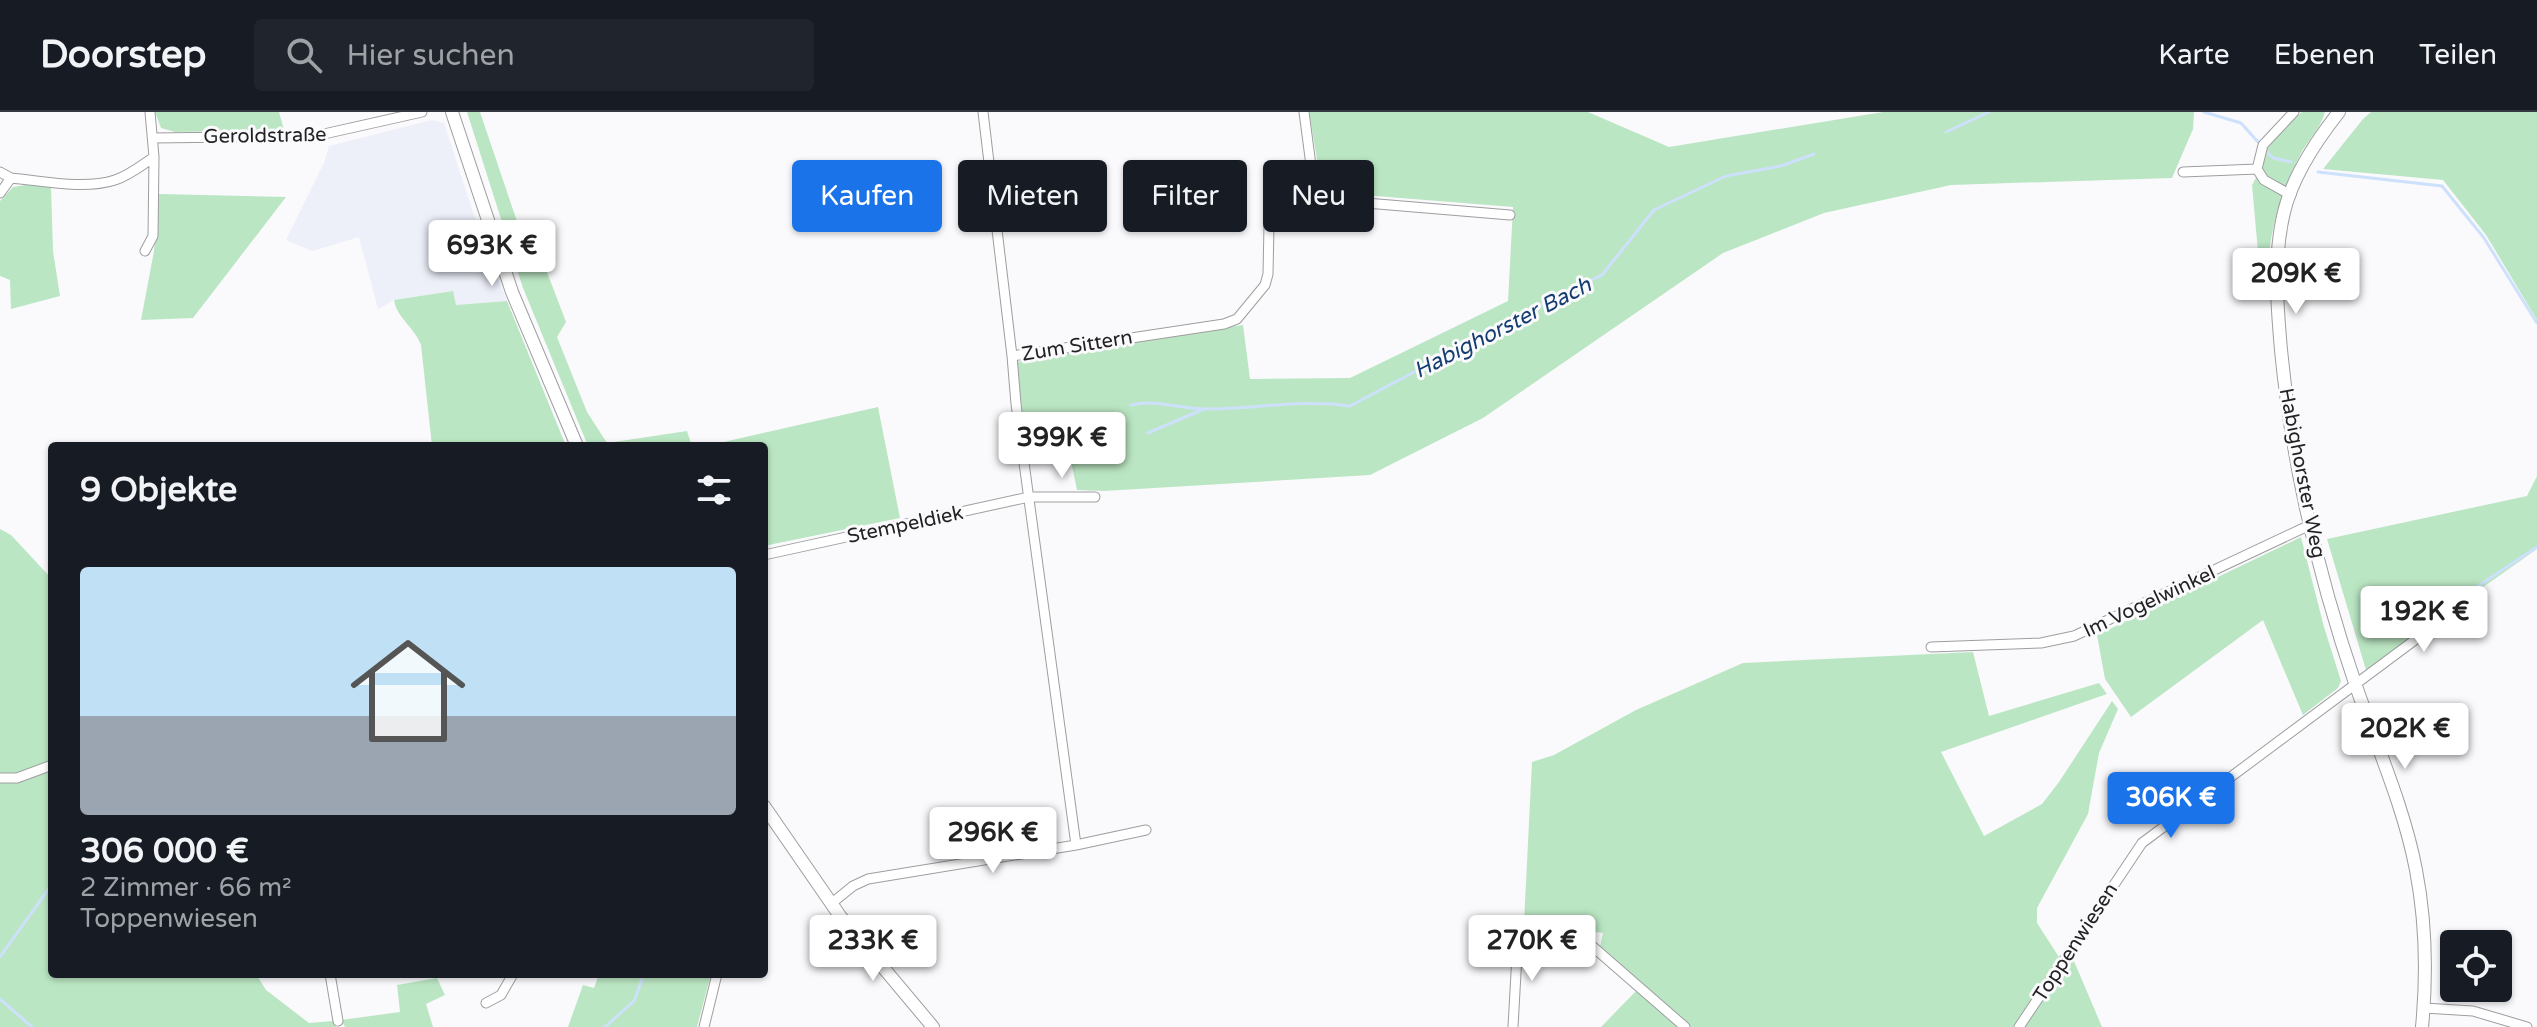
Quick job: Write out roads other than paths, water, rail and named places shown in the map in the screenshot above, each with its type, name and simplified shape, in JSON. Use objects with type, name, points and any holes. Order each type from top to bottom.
[{"type":"street","points":[[145,251],[153,236],[154,157],[150,112]]},
{"type":"street","name":"Geroldstraße","points":[[153,138],[315,136],[422,112]]},
{"type":"street","points":[[452,112],[512,292],[575,442]]},
{"type":"street","points":[[983,112],[1012,356]]},
{"type":"street","points":[[1304,112],[1310,160]]},
{"type":"street","points":[[2291,195],[2264,180],[2257,169],[2263,145],[2294,112]]},
{"type":"street","name":"Habighorster Weg","points":[[2339,112],[2318,139],[2291,195],[2279,240],[2276,266],[2278,318],[2293,440],[2310,525],[2335,621],[2404,821],[2416,870],[2424,926],[2422,1027]]},
{"type":"street","points":[[0,172],[11,178],[86,184],[113,181],[154,157]]},
{"type":"street","points":[[2183,172],[2257,169]]},
{"type":"street","points":[[0,193],[11,178]]},
{"type":"street","name":"Zum Sittern","points":[[1374,204],[1510,215]]},
{"type":"street","name":"Zum Sittern","points":[[1076,845],[1012,356],[1224,324],[1237,319],[1265,285],[1269,232]]},
{"type":"street","name":"Stempeldiek","points":[[768,554],[1029,497],[1095,497]]},
{"type":"street","name":"Im Vogelwinkel","points":[[1931,647],[2041,643],[2074,636],[2310,525]]},
{"type":"street","name":"Toppenwiesen","points":[[2019,1027],[2142,843],[2474,596]]},
{"type":"street","points":[[0,778],[17,778],[48,766]]},
{"type":"street","points":[[768,812],[832,903],[933,1027]]},
{"type":"street","points":[[832,903],[853,886],[868,879],[1076,845],[1146,830]]},
{"type":"street","points":[[1513,1027],[1518,937],[1574,937],[1592,946],[1685,1027]]},
{"type":"street","points":[[331,978],[338,1021]]},
{"type":"street","points":[[486,1003],[501,995],[511,978]]},
{"type":"street","points":[[704,1027],[716,978]]},
{"type":"street","points":[[2424,1008],[2473,1011],[2527,1027]]},
{"type":"waterway","name":"Habighorster Bach","points":[[1946,132],[1989,112]]},
{"type":"waterway","name":"Habighorster Bach","points":[[2204,112],[2241,123],[2258,142]]},
{"type":"waterway","name":"Habighorster Bach","points":[[2265,150],[2273,158],[2291,162]]},
{"type":"waterway","name":"Habighorster Bach","points":[[1131,405],[1150,403],[1205,409],[1295,404],[1350,406],[1602,275],[1654,210],[1726,176],[1781,166],[1814,154]]},
{"type":"waterway","name":"Habighorster Bach","points":[[2318,172],[2442,186],[2484,238],[2537,323]]},
{"type":"waterway","name":"Habighorster Bach","points":[[1148,433],[1204,409]]},
{"type":"waterway","points":[[2475,588],[2537,547]]},
{"type":"waterway","points":[[0,957],[48,890]]},
{"type":"waterway","points":[[605,1027],[634,1001],[643,978]]},
{"type":"waterway","points":[[0,999],[32,1027]]}]
